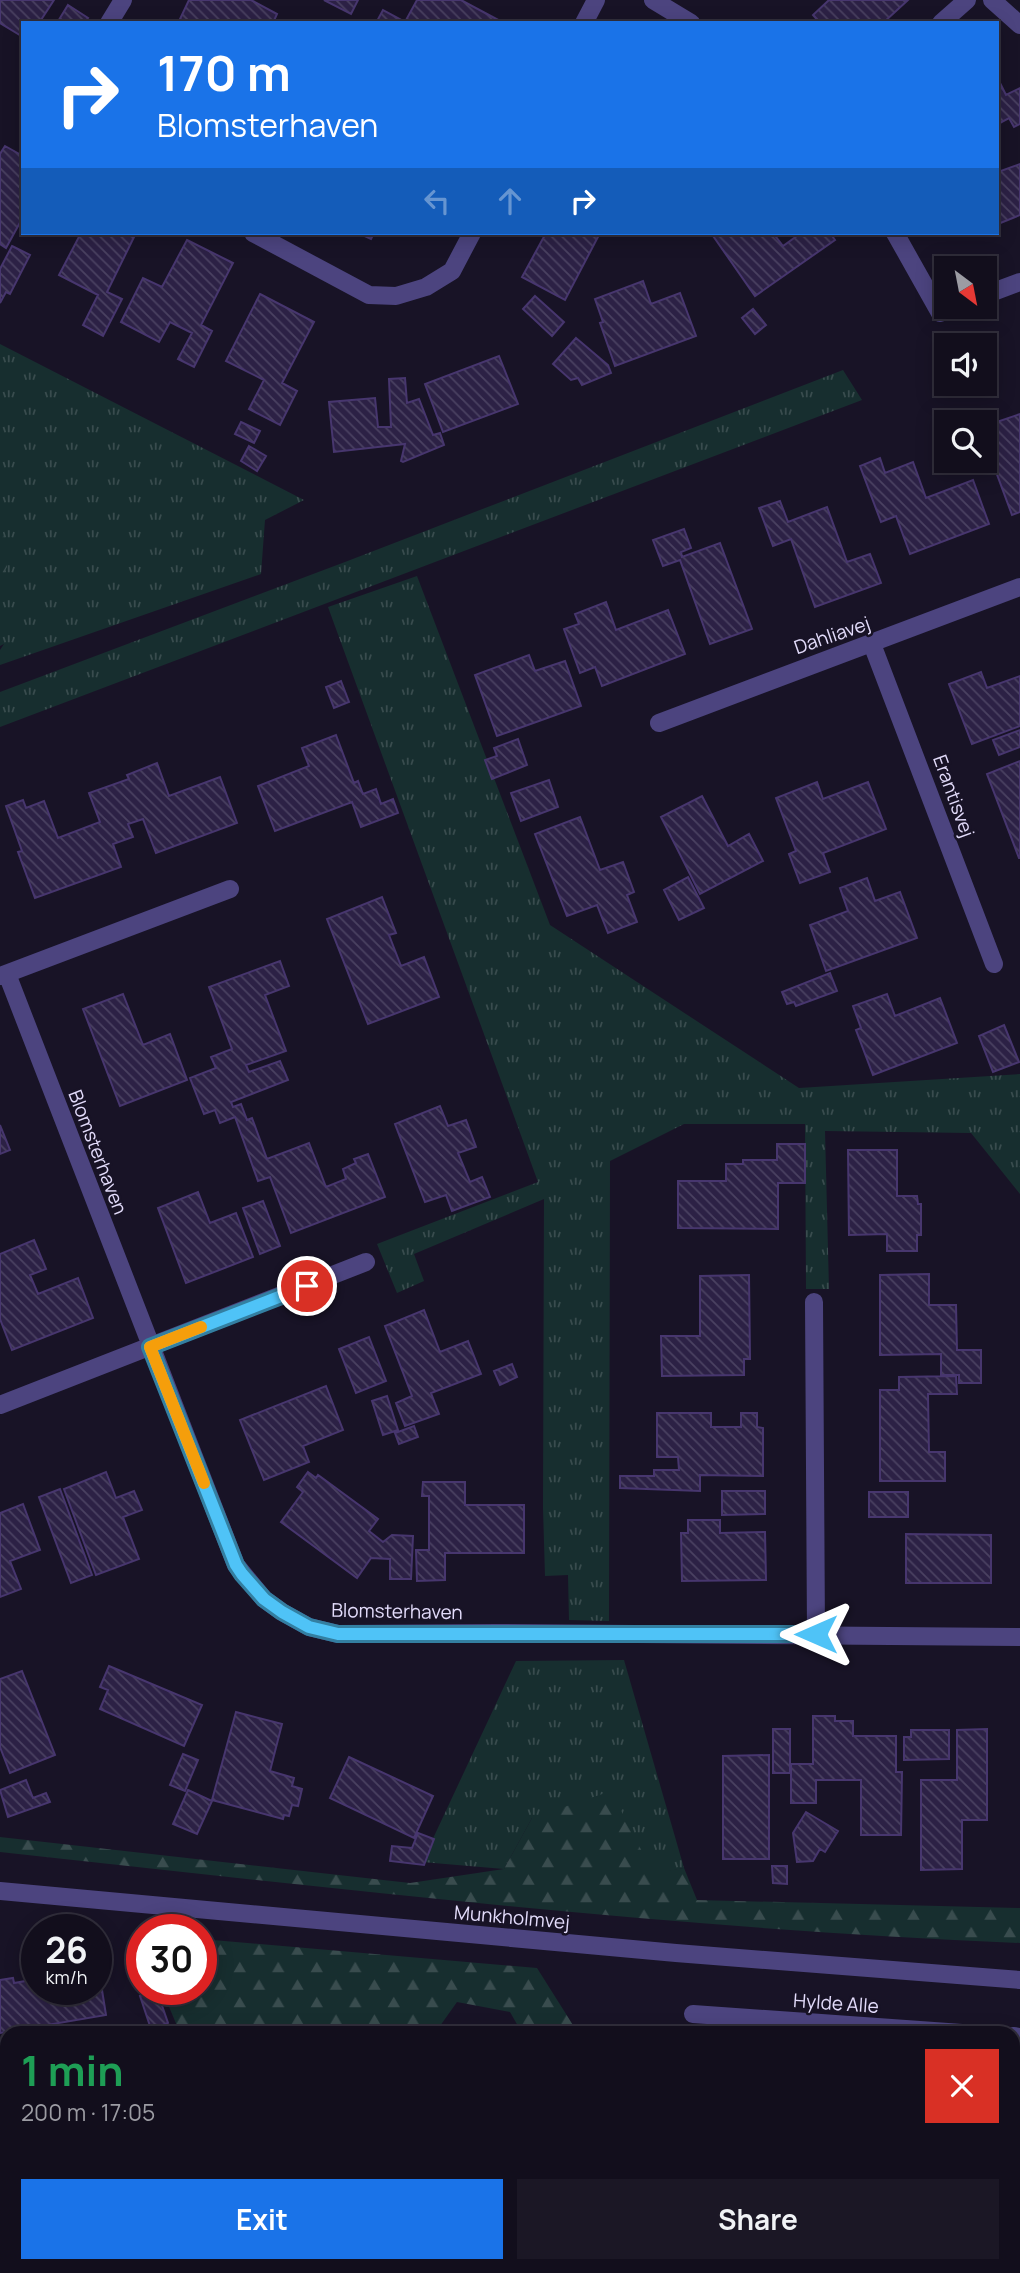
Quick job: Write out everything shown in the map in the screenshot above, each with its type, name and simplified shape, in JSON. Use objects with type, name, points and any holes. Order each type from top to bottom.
[{"type":"street","points":[[110,21],[123,0]]},
{"type":"street","points":[[585,21],[596,0]]},
{"type":"street","points":[[653,0],[688,21]]},
{"type":"street","points":[[943,21],[967,0]]},
{"type":"street","points":[[992,0],[1020,25]]},
{"type":"street","points":[[257,235],[369,295],[390,296],[426,287],[452,271],[471,235]]},
{"type":"street","points":[[896,235],[934,289]]},
{"type":"street","points":[[998,290],[1020,282]]},
{"type":"street","name":"Dahliavej","points":[[659,723],[1020,587]]},
{"type":"street","name":"Erantisvej","points":[[872,644],[993,964]]},
{"type":"street","name":"Blomsterhaven","points":[[230,889],[3,975],[236,1565],[264,1599],[309,1627],[338,1634],[816,1634],[1020,1637]]},
{"type":"street","points":[[0,1405],[366,1262]]},
{"type":"street","points":[[814,1302],[816,1634]]},
{"type":"street","name":"Munkholmvej","points":[[0,1891],[690,1955],[1020,1980]]},
{"type":"street","name":"Hylde Alle","points":[[693,2014],[863,2026]]},
{"type":"green space","points":[[0,344],[304,500],[265,520],[261,574],[0,665],[0,650],[4,644],[0,646]]},
{"type":"green space","points":[[843,370],[862,400],[0,727],[0,692]]},
{"type":"green space","points":[[0,506],[7,567],[0,580]]},
{"type":"green space","points":[[417,576],[550,925],[799,1088],[1020,1074],[1020,1194],[971,1133],[825,1131],[829,1289],[806,1289],[805,1124],[684,1124],[610,1161],[609,1621],[569,1620],[568,1575],[545,1576],[544,1199],[414,1254],[424,1281],[397,1293],[377,1244],[538,1182],[328,607]]},
{"type":"green space","points":[[624,1660],[684,1868],[654,1874],[532,1818],[504,1869],[422,1862],[516,1661]]},
{"type":"green space","points":[[611,1791],[653,1873],[684,1868],[697,1900],[1020,1908],[1020,1943],[892,1937],[637,1918],[0,1852],[0,1837],[410,1883],[504,1869],[532,1818]]},
{"type":"green space","points":[[217,1940],[537,1968],[574,2026],[518,2026],[510,2012],[457,2002],[440,2026],[177,2026],[168,2005],[217,2005]]},
{"type":"building","points":[[0,0],[54,0],[40,21],[21,21],[21,36],[0,23]]},
{"type":"building","points":[[189,0],[251,0],[277,14],[274,21],[180,19]]},
{"type":"building","points":[[324,0],[358,0],[351,14]]},
{"type":"building","points":[[417,0],[461,0],[500,21],[406,21]]},
{"type":"building","points":[[829,0],[908,0],[885,21],[818,21],[813,15]]},
{"type":"building","points":[[68,5],[88,18],[86,21],[58,21]]},
{"type":"building","points":[[383,10],[403,21],[377,21]]},
{"type":"building","points":[[999,81],[1006,95],[1020,88],[1020,124],[1014,127],[1009,118],[999,123]]},
{"type":"building","points":[[5,146],[21,155],[21,221],[6,248],[0,244],[0,154]]},
{"type":"building","points":[[1020,164],[1020,215],[999,224],[999,172]]},
{"type":"building","points":[[80,235],[135,235],[107,292],[122,299],[103,336],[83,325],[98,295],[59,275]]},
{"type":"building","points":[[545,235],[599,235],[565,300],[522,277]]},
{"type":"building","points":[[712,235],[775,235],[783,246],[798,235],[831,235],[835,240],[755,296]]},
{"type":"building","points":[[187,240],[233,263],[201,325],[212,331],[194,367],[178,359],[192,333],[170,322],[159,342],[121,322],[143,278],[162,287]]},
{"type":"building","points":[[12,246],[30,255],[10,294],[6,292],[0,303],[0,269]]},
{"type":"building","points":[[643,281],[651,304],[680,293],[696,336],[615,366],[595,299]]},
{"type":"building","points":[[260,294],[314,322],[282,383],[297,391],[280,425],[249,409],[264,380],[226,361]]},
{"type":"building","points":[[535,296],[564,322],[552,336],[523,309]]},
{"type":"building","points":[[753,309],[766,325],[755,334],[742,318]]},
{"type":"building","points":[[576,338],[608,365],[611,373],[582,385],[578,378],[571,380],[553,364]]},
{"type":"building","points":[[499,356],[518,404],[443,432],[425,384]]},
{"type":"building","points":[[405,378],[407,403],[419,399],[433,435],[440,433],[444,445],[403,462],[405,444],[334,452],[329,402],[375,398],[378,427],[391,427],[389,379]]},
{"type":"building","points":[[1020,414],[1020,512],[1012,515],[996,473],[997,422]]},
{"type":"building","points":[[241,422],[260,431],[254,443],[235,434]]},
{"type":"building","points":[[249,446],[266,456],[257,471],[241,461]]},
{"type":"building","points":[[880,458],[885,473],[913,462],[926,498],[973,480],[989,524],[910,554],[896,516],[881,522],[860,466]]},
{"type":"building","points":[[780,501],[788,522],[827,507],[847,562],[870,554],[881,583],[815,607],[791,539],[773,546],[759,508]]},
{"type":"building","points":[[684,529],[691,548],[681,552],[682,557],[720,543],[752,629],[710,644],[680,560],[663,566],[653,540]]},
{"type":"building","points":[[606,602],[616,630],[668,610],[685,654],[602,686],[595,667],[580,673],[564,629],[579,624],[575,614]]},
{"type":"building","points":[[529,655],[535,671],[565,661],[581,706],[497,736],[475,675]]},
{"type":"building","points":[[981,672],[987,688],[1020,676],[1020,726],[972,744],[949,684]]},
{"type":"building","points":[[341,681],[349,702],[334,708],[326,687]]},
{"type":"building","points":[[1020,730],[1020,747],[999,755],[993,740]]},
{"type":"building","points":[[336,735],[354,783],[358,781],[363,794],[376,789],[381,804],[393,799],[398,813],[361,827],[352,802],[275,831],[258,786],[309,766],[302,748]]},
{"type":"building","points":[[518,739],[527,765],[492,779],[485,760],[497,756],[494,748]]},
{"type":"building","points":[[1020,761],[1020,858],[1019,858],[987,774]]},
{"type":"building","points":[[157,763],[169,796],[220,777],[237,823],[156,853],[143,819],[128,824],[133,837],[113,844],[121,867],[35,898],[18,852],[22,851],[6,806],[23,800],[26,808],[44,801],[58,838],[100,822],[89,793],[129,779],[127,775]]},
{"type":"building","points":[[549,780],[558,807],[521,821],[511,793]]},
{"type":"building","points":[[817,782],[823,799],[868,782],[886,829],[823,853],[830,872],[800,883],[789,854],[796,851],[776,798]]},
{"type":"building","points":[[702,796],[728,846],[749,834],[763,861],[700,894],[661,817]]},
{"type":"building","points":[[580,817],[600,870],[623,862],[634,892],[627,895],[637,922],[608,933],[597,905],[567,916],[535,834]]},
{"type":"building","points":[[688,877],[704,908],[679,920],[664,890]]},
{"type":"building","points":[[867,878],[875,901],[900,892],[917,938],[826,971],[810,925],[848,911],[840,888]]},
{"type":"building","points":[[382,897],[396,933],[389,935],[401,966],[424,957],[439,997],[368,1024],[327,919]]},
{"type":"building","points":[[280,961],[289,986],[265,995],[286,1051],[246,1065],[249,1072],[280,1061],[288,1080],[231,1102],[233,1107],[241,1104],[247,1120],[252,1118],[267,1159],[309,1143],[326,1187],[346,1179],[343,1169],[356,1163],[354,1159],[368,1154],[385,1197],[291,1233],[270,1177],[258,1181],[235,1117],[220,1123],[215,1110],[204,1114],[190,1078],[216,1068],[211,1057],[232,1049],[209,987]]},
{"type":"building","points":[[830,973],[837,991],[796,1006],[794,1002],[787,1004],[782,992]]},
{"type":"building","points":[[123,994],[143,1045],[170,1034],[187,1080],[120,1106],[83,1009]]},
{"type":"building","points":[[887,994],[895,1016],[940,998],[957,1043],[873,1075],[856,1030],[861,1028],[853,1006]]},
{"type":"building","points":[[1004,1025],[1019,1062],[993,1072],[979,1036]]},
{"type":"building","points":[[440,1106],[448,1126],[466,1120],[476,1147],[458,1153],[470,1182],[482,1177],[490,1197],[452,1211],[446,1195],[425,1202],[395,1124]]},
{"type":"building","points":[[0,1125],[10,1150],[0,1154]]},
{"type":"building","points":[[777,1144],[805,1144],[805,1183],[778,1183],[778,1229],[678,1228],[678,1181],[726,1181],[726,1164],[743,1164],[743,1160],[777,1160]]},
{"type":"building","points":[[848,1150],[897,1150],[897,1196],[917,1196],[918,1204],[921,1204],[921,1235],[917,1235],[917,1251],[887,1251],[887,1234],[849,1235]]},
{"type":"building","points":[[198,1192],[210,1223],[236,1213],[253,1257],[186,1283],[158,1208]]},
{"type":"building","points":[[263,1201],[280,1246],[260,1254],[243,1208]]},
{"type":"building","points":[[34,1240],[46,1269],[30,1275],[38,1294],[78,1278],[93,1318],[12,1350],[0,1319],[0,1254]]},
{"type":"building","points":[[929,1274],[929,1305],[956,1305],[957,1350],[981,1350],[981,1383],[959,1383],[959,1375],[941,1375],[941,1354],[880,1355],[880,1275]]},
{"type":"building","points":[[749,1275],[750,1359],[744,1359],[744,1375],[662,1376],[661,1336],[700,1336],[700,1276]]},
{"type":"building","points":[[424,1310],[440,1352],[468,1341],[481,1374],[431,1393],[439,1414],[405,1426],[396,1403],[412,1396],[385,1326]]},
{"type":"building","points":[[369,1337],[386,1381],[356,1393],[339,1349]]},
{"type":"building","points":[[512,1364],[517,1377],[500,1385],[494,1371]]},
{"type":"building","points":[[956,1376],[957,1394],[928,1394],[929,1452],[945,1452],[945,1481],[880,1481],[880,1390],[899,1390],[899,1377]]},
{"type":"building","points":[[326,1386],[343,1430],[303,1446],[309,1462],[264,1480],[240,1420]]},
{"type":"building","points":[[387,1396],[398,1430],[383,1435],[372,1401]]},
{"type":"building","points":[[657,1413],[711,1413],[711,1427],[741,1427],[741,1413],[757,1413],[757,1427],[763,1428],[763,1476],[700,1475],[700,1491],[620,1488],[620,1476],[654,1476],[654,1470],[679,1470],[678,1457],[657,1457]]},
{"type":"building","points":[[414,1426],[418,1437],[399,1444],[395,1433]]},
{"type":"building","points":[[106,1472],[116,1498],[134,1491],[142,1510],[123,1517],[139,1559],[96,1575],[64,1489]]},
{"type":"building","points":[[308,1472],[316,1478],[318,1475],[378,1519],[369,1531],[383,1542],[392,1535],[413,1536],[411,1579],[390,1579],[390,1559],[371,1558],[357,1578],[281,1522],[303,1492],[297,1487]]},
{"type":"building","points":[[423,1482],[465,1482],[465,1505],[524,1505],[524,1553],[445,1553],[445,1580],[417,1581],[416,1550],[429,1550],[429,1496],[422,1496]]},
{"type":"building","points":[[60,1489],[92,1575],[71,1583],[39,1497]]},
{"type":"building","points":[[722,1491],[765,1491],[765,1514],[722,1515]]},
{"type":"building","points":[[869,1492],[908,1492],[908,1517],[869,1517]]},
{"type":"building","points":[[23,1504],[40,1550],[10,1561],[21,1589],[0,1597],[0,1513]]},
{"type":"building","points":[[688,1520],[720,1520],[720,1533],[765,1532],[766,1580],[682,1581],[681,1533],[688,1533]]},
{"type":"building","points":[[906,1534],[991,1535],[991,1583],[906,1583]]},
{"type":"building","points":[[109,1666],[202,1705],[184,1746],[100,1709],[108,1690],[100,1687]]},
{"type":"building","points":[[22,1671],[55,1755],[10,1773],[0,1747],[0,1679]]},
{"type":"building","points":[[236,1712],[282,1724],[270,1771],[294,1778],[292,1786],[302,1789],[298,1806],[292,1805],[289,1816],[284,1815],[283,1819],[212,1800]]},
{"type":"building","points":[[813,1716],[835,1716],[835,1721],[853,1721],[853,1736],[896,1736],[896,1772],[902,1772],[901,1835],[861,1835],[861,1780],[816,1780],[816,1803],[791,1803],[791,1764],[813,1764]]},
{"type":"building","points":[[773,1729],[790,1729],[790,1773],[773,1773]]},
{"type":"building","points":[[987,1729],[987,1820],[962,1820],[962,1869],[921,1870],[921,1780],[957,1780],[957,1730]]},
{"type":"building","points":[[911,1730],[949,1730],[949,1759],[904,1760],[904,1737],[911,1737]]},
{"type":"building","points":[[183,1754],[198,1760],[185,1791],[170,1785]]},
{"type":"building","points":[[769,1755],[769,1859],[723,1859],[723,1756]]},
{"type":"building","points":[[349,1757],[433,1796],[414,1838],[330,1798]]},
{"type":"building","points":[[26,1780],[33,1798],[46,1793],[50,1802],[8,1817],[0,1790]]},
{"type":"building","points":[[188,1790],[212,1801],[197,1834],[173,1824]]},
{"type":"building","points":[[806,1812],[838,1831],[825,1852],[820,1849],[813,1861],[797,1862],[793,1833]]},
{"type":"building","points":[[418,1833],[434,1839],[424,1865],[390,1861],[392,1846],[412,1848]]},
{"type":"building","points":[[772,1866],[787,1866],[787,1884],[773,1883]]},
{"type":"building","points":[[13,1978],[14,1983],[21,1982],[21,2005],[104,2005],[106,2015],[41,2026],[0,2026],[0,1980]]},
{"type":"building","points":[[143,2005],[162,2005],[168,2023],[150,2026]]},
{"type":"slow traffic","points":[[201,1327],[150,1347],[204,1483]]},
{"type":"route","points":[[307,1286],[150,1347],[236,1565],[264,1599],[282,1612],[309,1627],[338,1634],[816,1634]]}]
